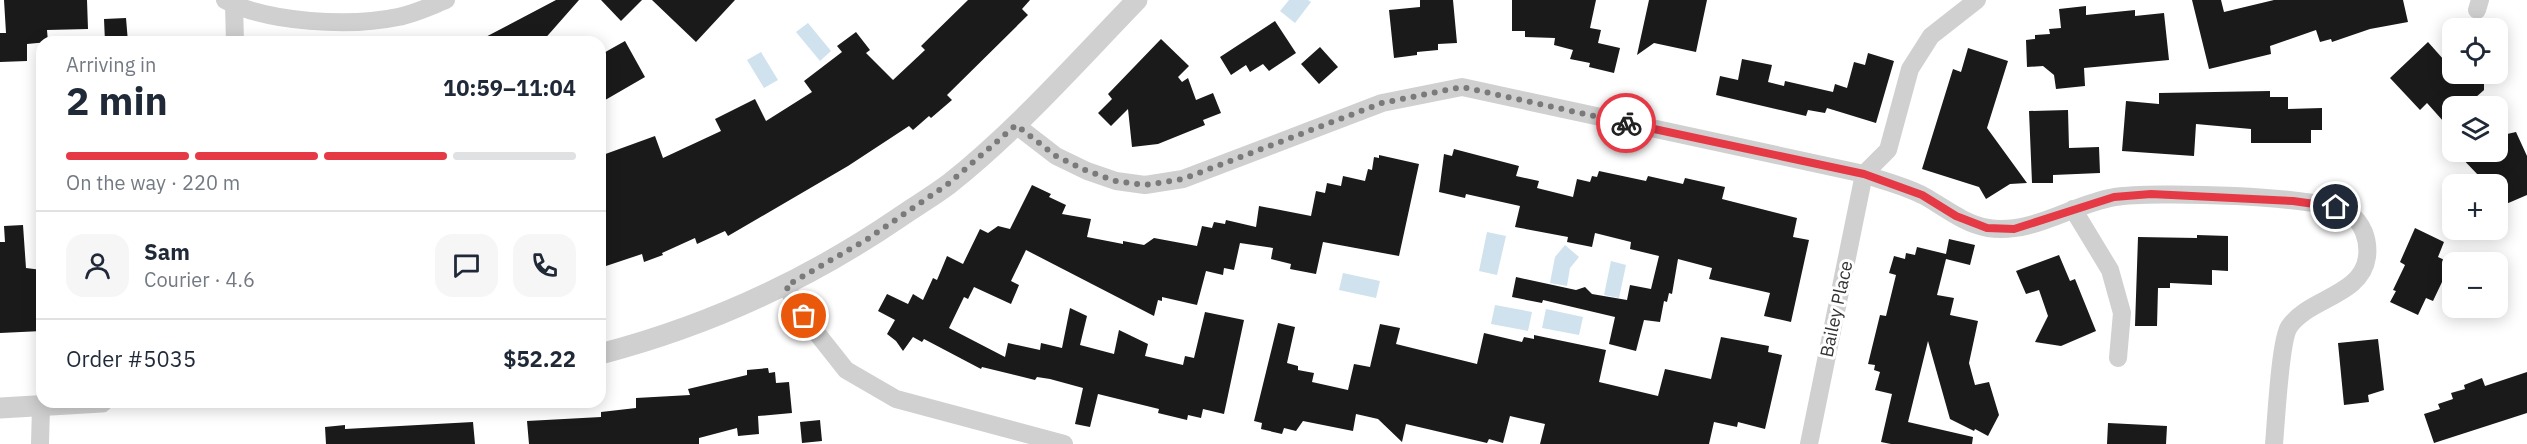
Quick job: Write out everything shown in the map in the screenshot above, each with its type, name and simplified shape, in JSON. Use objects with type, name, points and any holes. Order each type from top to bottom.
[{"type":"street","points":[[234,36],[230,2],[285,18],[345,23],[399,17],[446,0]]},
{"type":"street","points":[[606,352],[653,340],[711,319],[786,286],[866,240],[948,184],[1016,125],[1137,0]]},
{"type":"street","points":[[1864,174],[1888,150],[1910,69],[1931,36],[1977,0]]},
{"type":"street","points":[[1016,125],[1056,156],[1087,171],[1116,181],[1145,185],[1183,179],[1382,103],[1462,87],[1864,174],[1922,195],[1956,216],[1987,228],[2014,229],[2043,222],[2073,209],[2114,197],[2162,194],[2293,201],[2336,207],[2348,212],[2359,221],[2367,244],[2367,256],[2363,271],[2343,290],[2308,310],[2288,328],[2283,353],[2274,444]]},
{"type":"street","name":"Bailey Place","points":[[1809,444],[1864,174]]},
{"type":"street","points":[[2073,209],[2110,270],[2122,313],[2118,358]]},
{"type":"street","points":[[786,286],[804,316],[846,370],[885,393],[896,399],[946,414],[1064,444]]},
{"type":"street","points":[[0,408],[36,407]]},
{"type":"street","points":[[40,444],[41,408]]},
{"type":"water","points":[[1289,0],[1311,2],[1295,23],[1280,11]]},
{"type":"water","points":[[808,23],[831,51],[820,61],[796,32]]},
{"type":"water","points":[[761,52],[778,80],[764,88],[747,60]]},
{"type":"water","points":[[1487,232],[1506,236],[1497,275],[1479,271]]},
{"type":"water","points":[[1565,245],[1579,257],[1570,268],[1567,286],[1550,283],[1555,257]]},
{"type":"water","points":[[1611,261],[1626,265],[1619,298],[1604,295]]},
{"type":"water","points":[[1343,273],[1380,281],[1376,298],[1339,290]]},
{"type":"water","points":[[1495,305],[1532,312],[1528,331],[1491,324]]},
{"type":"water","points":[[1546,309],[1583,317],[1579,335],[1542,328]]},
{"type":"building","points":[[4,0],[87,0],[88,29],[47,30],[48,36],[36,36],[36,43],[27,44],[27,61],[0,62],[0,33],[6,33]]},
{"type":"building","points":[[556,0],[579,0],[547,36],[487,36]]},
{"type":"building","points":[[601,0],[642,0],[621,21]]},
{"type":"building","points":[[652,0],[735,0],[696,42]]},
{"type":"building","points":[[968,0],[1030,0],[1022,9],[1028,15],[947,95],[952,100],[913,130],[909,126],[848,166],[728,236],[725,231],[697,244],[695,238],[644,262],[642,254],[606,266],[606,154],[655,136],[663,158],[721,131],[715,119],[755,99],[766,121],[812,92],[804,81],[842,52],[837,46],[856,32],[870,50],[866,53],[893,80],[925,50],[921,46]]},
{"type":"building","points":[[1420,0],[1453,0],[1457,43],[1438,44],[1438,50],[1394,58],[1389,10],[1420,7]]},
{"type":"building","points":[[1512,0],[1596,0],[1590,28],[1601,30],[1598,43],[1620,48],[1614,73],[1589,67],[1590,63],[1570,59],[1573,50],[1554,45],[1555,38],[1525,37],[1525,31],[1512,31]]},
{"type":"building","points":[[1649,0],[1707,0],[1696,52],[1654,43],[1637,55]]},
{"type":"building","points":[[2192,0],[2221,0],[2224,12],[2274,0],[2403,0],[2408,22],[2370,29],[2332,42],[2331,39],[2320,42],[2316,30],[2270,46],[2271,54],[2209,69]]},
{"type":"building","points":[[2086,6],[2086,15],[2135,10],[2135,16],[2164,13],[2169,60],[2084,68],[2085,86],[2056,89],[2054,75],[2043,66],[2027,67],[2026,40],[2035,39],[2035,35],[2050,34],[2049,29],[2061,28],[2059,9]]},
{"type":"building","points":[[126,18],[128,36],[105,36],[104,19]]},
{"type":"building","points":[[1275,21],[1296,53],[1269,71],[1263,64],[1250,72],[1246,65],[1231,75],[1220,57]]},
{"type":"building","points":[[1161,39],[1189,66],[1178,77],[1182,82],[1188,78],[1196,100],[1213,93],[1221,113],[1203,120],[1205,125],[1158,144],[1132,147],[1128,109],[1111,126],[1098,113],[1112,99],[1108,94]]},
{"type":"building","points":[[625,41],[645,77],[606,100],[606,52]]},
{"type":"building","points":[[2428,42],[2442,58],[2442,84],[2484,84],[2484,90],[2477,96],[2442,96],[2442,120],[2427,103],[2420,110],[2390,78]]},
{"type":"building","points":[[1320,47],[1338,67],[1319,84],[1301,64]]},
{"type":"building","points":[[1968,48],[2008,61],[1987,128],[2027,183],[2010,184],[1986,199],[1979,187],[1922,169],[1953,69],[1961,72]]},
{"type":"building","points":[[1868,53],[1894,61],[1876,123],[1827,108],[1825,113],[1808,110],[1806,116],[1716,95],[1720,76],[1738,80],[1742,59],[1772,65],[1768,82],[1784,86],[1785,81],[1833,92],[1835,84],[1847,88],[1854,62],[1865,65]]},
{"type":"building","points":[[2270,91],[2270,97],[2288,97],[2288,109],[2322,108],[2322,130],[2311,130],[2311,143],[2251,143],[2251,129],[2196,124],[2194,156],[2122,151],[2126,101],[2159,104],[2159,93]]},
{"type":"building","points":[[2068,110],[2069,148],[2099,147],[2100,173],[2053,175],[2053,183],[2032,183],[2029,111]]},
{"type":"building","points":[[2516,132],[2527,156],[2527,195],[2508,203],[2508,174],[2477,174],[2466,162],[2508,162],[2508,134]]},
{"type":"building","points":[[1454,149],[1519,166],[1516,176],[1539,181],[1537,188],[1573,197],[1577,179],[1590,182],[1592,176],[1597,177],[1599,171],[1646,181],[1648,176],[1683,184],[1685,178],[1725,187],[1722,199],[1797,218],[1793,237],[1809,240],[1791,322],[1764,316],[1770,293],[1709,279],[1712,268],[1678,259],[1672,294],[1669,293],[1667,302],[1664,301],[1660,322],[1644,320],[1636,351],[1609,344],[1615,317],[1543,300],[1542,303],[1512,297],[1516,277],[1576,290],[1585,287],[1592,294],[1627,300],[1630,285],[1651,289],[1659,256],[1630,249],[1631,242],[1595,233],[1592,247],[1567,242],[1568,237],[1515,227],[1520,206],[1466,194],[1465,198],[1439,192],[1444,154],[1452,156]]},
{"type":"building","points":[[1379,155],[1419,164],[1399,256],[1323,242],[1316,274],[1290,269],[1291,264],[1271,259],[1273,248],[1240,243],[1234,270],[1224,268],[1223,275],[1206,271],[1197,305],[1162,297],[1162,301],[1158,300],[1154,316],[1026,250],[1011,281],[1019,285],[1011,304],[974,287],[968,299],[964,297],[949,328],[1005,357],[1008,343],[1040,350],[1041,343],[1062,348],[1070,308],[1087,316],[1080,345],[1114,354],[1119,330],[1148,344],[1145,356],[1183,365],[1185,356],[1194,358],[1205,312],[1244,320],[1224,414],[1203,409],[1201,418],[1188,415],[1187,420],[1158,413],[1159,409],[1098,394],[1090,427],[1075,424],[1083,388],[1050,379],[1037,377],[1035,380],[982,367],[981,369],[924,339],[922,342],[913,337],[903,351],[887,334],[895,320],[878,311],[887,294],[908,304],[913,294],[923,300],[933,278],[937,280],[947,256],[963,264],[980,229],[988,233],[998,226],[1010,229],[1032,185],[1051,194],[1049,197],[1066,205],[1062,214],[1091,219],[1087,237],[1123,244],[1123,241],[1144,245],[1154,238],[1197,246],[1202,226],[1212,228],[1214,222],[1225,224],[1226,220],[1256,227],[1259,206],[1311,216],[1316,191],[1325,193],[1327,183],[1341,186],[1343,176],[1365,181],[1368,169],[1372,170],[1374,157],[1379,158]]},
{"type":"building","points":[[23,225],[26,268],[36,269],[36,331],[0,333],[0,242],[5,242],[4,226]]},
{"type":"building","points":[[2415,228],[2444,242],[2438,257],[2442,259],[2442,282],[2433,301],[2426,298],[2418,315],[2390,302],[2405,265],[2400,262]]},
{"type":"building","points":[[2197,235],[2228,236],[2228,271],[2212,270],[2212,285],[2170,283],[2170,288],[2158,288],[2157,326],[2135,326],[2138,237],[2197,238]]},
{"type":"building","points":[[1949,239],[1975,245],[1970,265],[1946,259],[1937,295],[1954,298],[1950,315],[1978,321],[1969,363],[1975,385],[1989,382],[1999,415],[1988,436],[1950,419],[1928,341],[1908,422],[1973,437],[1972,444],[1881,442],[1892,394],[1875,390],[1880,372],[1874,370],[1875,365],[1868,364],[1880,315],[1886,316],[1896,275],[1889,273],[1894,256],[1905,259],[1906,253],[1915,255],[1917,247],[1946,254]]},
{"type":"building","points":[[2059,255],[2070,281],[2075,279],[2096,331],[2061,346],[2035,342],[2048,316],[2039,290],[2026,294],[2016,271]]},
{"type":"building","points":[[1278,323],[1295,327],[1287,363],[1298,366],[1298,370],[1314,373],[1312,382],[1348,390],[1354,364],[1370,367],[1380,324],[1400,328],[1396,344],[1477,364],[1484,333],[1522,342],[1524,337],[1534,339],[1534,335],[1606,350],[1599,382],[1658,396],[1665,369],[1711,379],[1721,337],[1769,346],[1768,352],[1782,355],[1765,429],[1738,422],[1737,427],[1714,422],[1709,444],[1540,444],[1545,424],[1510,416],[1503,443],[1489,439],[1487,443],[1406,424],[1402,442],[1378,419],[1356,414],[1353,431],[1303,421],[1296,431],[1284,428],[1282,434],[1261,429],[1262,423],[1254,421]]},
{"type":"building","points":[[2378,339],[2384,390],[2368,395],[2369,402],[2344,405],[2338,343]]},
{"type":"building","points":[[768,368],[769,373],[775,372],[776,383],[789,382],[792,413],[758,416],[759,434],[738,436],[737,428],[699,438],[699,444],[529,444],[527,421],[601,417],[601,412],[636,408],[636,398],[690,395],[688,389],[747,375],[747,370]]},
{"type":"building","points":[[2527,372],[2527,413],[2434,443],[2424,414],[2440,409],[2438,404],[2453,399],[2451,393],[2465,389],[2464,385],[2482,378],[2485,386]]},
{"type":"building","points":[[820,420],[822,441],[802,443],[800,422]]},
{"type":"building","points":[[473,422],[475,444],[326,444],[325,427],[345,425],[345,429]]},
{"type":"building","points":[[2108,423],[2167,426],[2166,444],[2107,444]]},
{"type":"way so far","points":[[804,316],[786,286],[866,240],[948,184],[1016,125],[1056,156],[1087,171],[1116,181],[1145,185],[1183,179],[1382,103],[1462,87],[1626,123]]},
{"type":"route","points":[[1626,123],[1864,174],[1922,195],[1956,216],[1987,228],[2014,229],[2043,222],[2073,209],[2114,197],[2151,194],[2256,198],[2336,207]]}]
